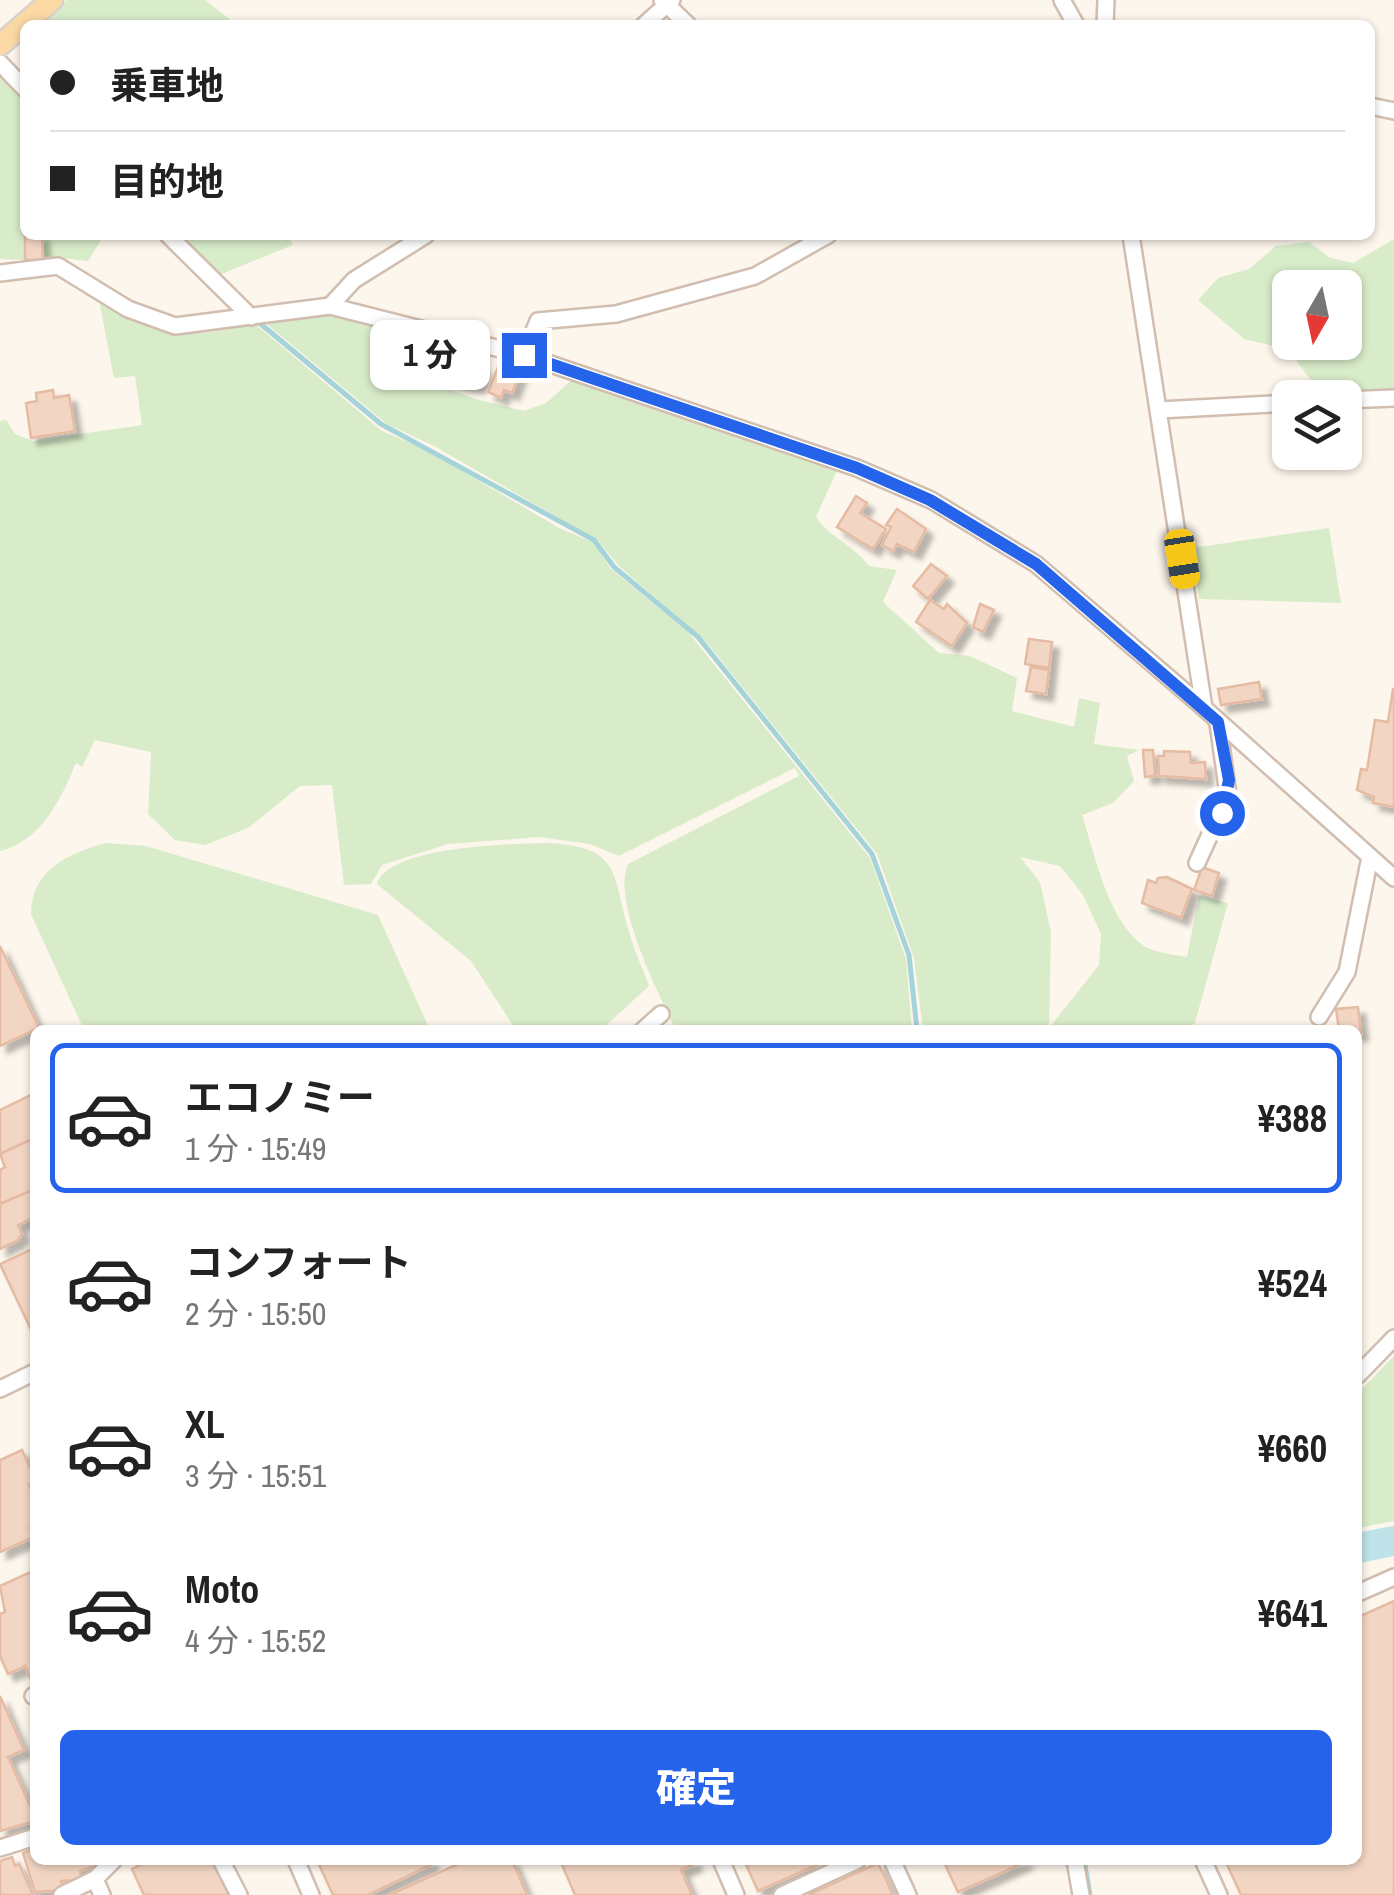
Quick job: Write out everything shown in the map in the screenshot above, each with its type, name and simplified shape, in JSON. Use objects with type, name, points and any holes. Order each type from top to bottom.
[{"type":"main road","points":[[29,20],[52,0]]},
{"type":"main road","points":[[0,45],[20,28]]},
{"type":"street","points":[[649,20],[667,2]]},
{"type":"street","points":[[0,63],[20,84]]},
{"type":"street","points":[[173,240],[251,317]]},
{"type":"street","points":[[330,306],[354,280],[418,240]]},
{"type":"street","points":[[524,355],[538,321],[616,314],[755,276],[819,240]]},
{"type":"street","points":[[1132,240],[1204,708]]},
{"type":"street","points":[[0,273],[58,266],[128,309],[174,326],[330,306],[524,355],[857,468],[930,500],[1036,564],[1394,878]]},
{"type":"street","points":[[1362,399],[1394,398]]},
{"type":"street","points":[[1160,410],[1272,405]]},
{"type":"street","points":[[1196,862],[1228,795],[1218,722]]},
{"type":"street","points":[[1319,1017],[1346,972],[1370,856]]},
{"type":"street","points":[[649,1025],[661,1014]]},
{"type":"street","points":[[1362,1371],[1394,1338]]},
{"type":"street","points":[[0,1389],[30,1374]]},
{"type":"street","points":[[1362,1591],[1394,1576]]},
{"type":"street","points":[[0,1848],[30,1839]]},
{"type":"street","points":[[62,1895],[95,1879],[109,1865]]},
{"type":"street","points":[[223,1865],[238,1895]]},
{"type":"street","points":[[298,1865],[311,1895]]},
{"type":"street","points":[[723,1865],[736,1895]]},
{"type":"street","points":[[782,1895],[847,1865]]},
{"type":"street","points":[[894,1865],[908,1895]]},
{"type":"street","points":[[1076,1865],[1082,1895]]},
{"type":"street","points":[[1205,1865],[1218,1895]]},
{"type":"street","points":[[95,1879],[102,1895]]},
{"type":"green space","points":[[67,0],[205,0],[231,20],[43,20]]},
{"type":"green space","points":[[0,70],[20,91],[20,240],[25,240],[25,260],[0,259]]},
{"type":"green space","points":[[1394,239],[1394,392],[1362,393],[1362,380],[1311,380],[1297,360],[1362,360],[1362,270],[1272,270],[1272,346],[1244,339],[1198,300],[1218,278],[1249,269],[1276,246],[1309,242],[1330,258],[1353,263]]},
{"type":"green space","points":[[42,240],[101,240],[88,261],[43,256]]},
{"type":"green space","points":[[177,240],[290,240],[293,245],[214,277]]},
{"type":"green space","points":[[98,295],[137,318],[172,331],[209,332],[254,323],[382,431],[425,449],[559,528],[595,543],[610,568],[688,632],[870,858],[906,959],[912,1025],[674,1025],[659,994],[631,924],[624,880],[628,864],[799,776],[795,768],[619,856],[590,844],[539,837],[448,844],[382,865],[371,884],[344,885],[332,785],[300,786],[248,828],[205,845],[175,840],[148,814],[151,752],[95,740],[82,767],[76,763],[48,817],[27,838],[0,851],[0,421],[6,420],[15,434],[33,441],[142,425],[135,376],[114,378]]},
{"type":"green space","points":[[323,312],[368,320],[426,381],[476,399],[524,411],[546,403],[574,378],[839,466],[816,517],[869,566],[897,570],[883,602],[939,653],[970,656],[1017,678],[1012,711],[1074,727],[1079,698],[1100,703],[1094,744],[1139,750],[1127,756],[1134,781],[1113,803],[1082,815],[1111,902],[1141,944],[1187,957],[1199,896],[1228,903],[1195,1023],[1051,1025],[1099,965],[1101,934],[1083,895],[1060,866],[1020,857],[1040,882],[1051,932],[1049,1025],[922,1025],[914,958],[877,854],[707,643],[620,567],[597,540],[434,446],[387,424],[262,320]]},
{"type":"green space","points":[[1329,528],[1341,603],[1199,599],[1192,548]]},
{"type":"green space","points":[[106,843],[146,846],[378,915],[428,1025],[82,1025],[31,914],[33,899],[45,875],[79,852]]},
{"type":"green space","points":[[483,846],[573,846],[589,850],[609,866],[649,986],[606,1025],[513,1025],[471,961],[377,884],[387,871],[404,861]]},
{"type":"green space","points":[[1394,1356],[1394,1521],[1362,1527],[1362,1389]]},
{"type":"building","points":[[25,240],[42,240],[43,260],[25,260]]},
{"type":"building","points":[[418,337],[441,342],[436,363],[413,358]]},
{"type":"building","points":[[441,354],[469,359],[467,363],[484,368],[478,386],[433,378]]},
{"type":"building","points":[[500,362],[521,371],[512,393],[504,390],[501,398],[488,392]]},
{"type":"building","points":[[53,390],[54,398],[69,395],[75,431],[31,438],[26,403],[37,401],[36,393]]},
{"type":"building","points":[[856,496],[867,503],[860,513],[886,529],[873,549],[837,527]]},
{"type":"building","points":[[897,509],[926,529],[914,552],[897,544],[893,551],[882,545],[891,527],[886,525]]},
{"type":"building","points":[[931,564],[947,576],[928,599],[913,586]]},
{"type":"building","points":[[930,600],[944,609],[947,604],[967,623],[952,646],[916,622]]},
{"type":"building","points":[[980,604],[994,610],[983,632],[973,627]]},
{"type":"building","points":[[1029,639],[1052,642],[1049,668],[1025,664]]},
{"type":"building","points":[[1031,667],[1049,670],[1046,694],[1026,691]]},
{"type":"building","points":[[1259,682],[1262,699],[1221,705],[1218,689]]},
{"type":"building","points":[[1393,689],[1394,807],[1373,803],[1374,797],[1357,790],[1361,769],[1367,770],[1375,720],[1388,722]]},
{"type":"building","points":[[1143,750],[1153,750],[1155,776],[1145,777]]},
{"type":"building","points":[[1164,751],[1190,752],[1191,763],[1205,762],[1206,779],[1159,776],[1158,756],[1164,756]]},
{"type":"building","points":[[1202,867],[1219,873],[1212,896],[1194,890]]},
{"type":"building","points":[[1167,877],[1192,889],[1181,918],[1142,903],[1148,880],[1156,883],[1158,878]]},
{"type":"building","points":[[0,946],[38,1025],[30,1025],[30,1032],[0,1046]]},
{"type":"building","points":[[1358,1007],[1360,1025],[1338,1025],[1336,1009]]},
{"type":"building","points":[[30,1095],[30,1140],[0,1154],[0,1110]]},
{"type":"building","points":[[30,1140],[30,1191],[0,1204],[0,1170],[5,1167],[0,1154]]},
{"type":"building","points":[[30,1191],[30,1219],[18,1225],[22,1234],[17,1241],[0,1249],[0,1204]]},
{"type":"building","points":[[30,1250],[30,1328],[0,1264]]},
{"type":"building","points":[[22,1450],[30,1468],[30,1539],[0,1552],[0,1460]]},
{"type":"building","points":[[30,1572],[30,1677],[25,1666],[8,1674],[0,1656],[0,1614],[5,1612],[0,1586]]},
{"type":"building","points":[[1394,1601],[1394,1895],[1241,1895],[1227,1865],[1362,1865],[1362,1615]]},
{"type":"building","points":[[0,1696],[24,1750],[8,1757],[30,1806],[30,1822],[0,1831]]},
{"type":"building","points":[[30,1851],[30,1865],[95,1866],[80,1871],[82,1880],[61,1881],[63,1890],[35,1892],[23,1853]]},
{"type":"building","points":[[12,1857],[33,1895],[0,1895],[0,1861]]},
{"type":"building","points":[[140,1865],[214,1865],[229,1895],[144,1895],[132,1869]]},
{"type":"building","points":[[319,1865],[431,1865],[368,1895],[333,1895]]},
{"type":"building","points":[[456,1865],[514,1865],[527,1895],[389,1895]]},
{"type":"building","points":[[562,1865],[693,1865],[681,1870],[692,1895],[575,1895]]},
{"type":"building","points":[[746,1865],[817,1865],[758,1891]]},
{"type":"building","points":[[879,1865],[893,1895],[808,1895]]},
{"type":"building","points":[[945,1865],[1019,1865],[958,1892]]},
{"type":"waterway","points":[[256,320],[381,424],[594,540],[614,567],[698,637],[872,854],[909,955],[916,1025]]},
{"type":"waterway","points":[[1362,1547],[1394,1541]]},
{"type":"waterway","points":[[1085,1865],[1090,1895]]},
{"type":"route","points":[[524,355],[857,468],[930,500],[1036,564],[1218,722],[1229,780],[1222,813]]}]
